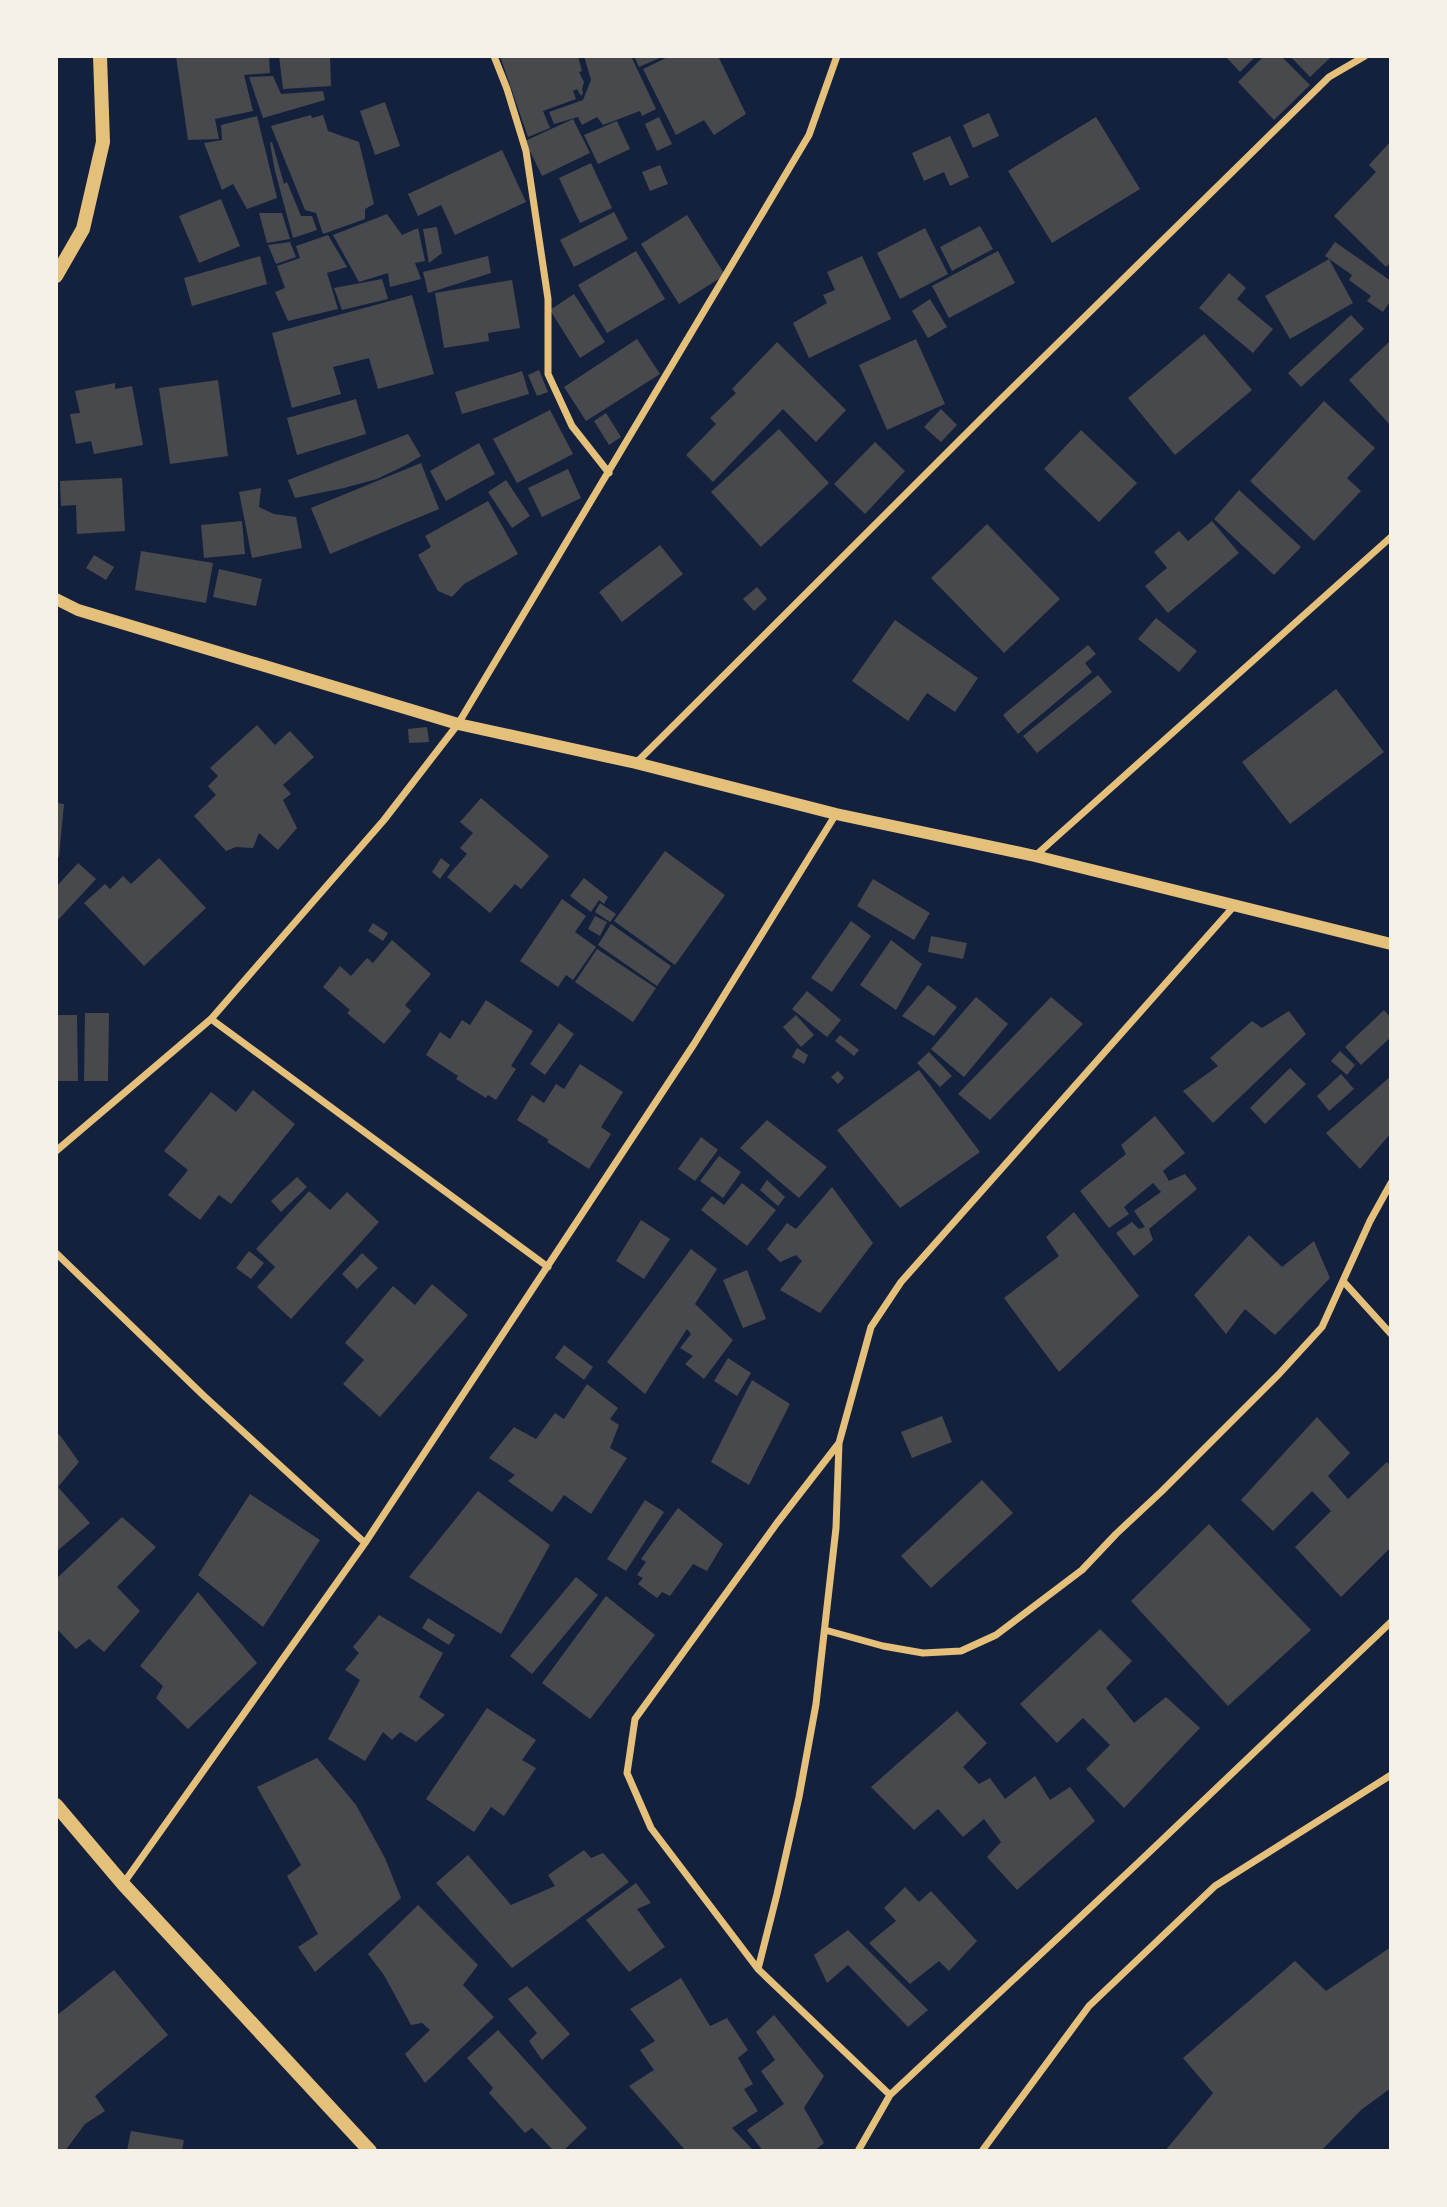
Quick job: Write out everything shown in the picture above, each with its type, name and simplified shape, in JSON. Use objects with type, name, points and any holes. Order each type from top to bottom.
[{"type":"main road","points":[[56,276],[83,229],[103,142],[100,56]]},
{"type":"main road","points":[[56,1805],[123,1884],[370,2151]]},
{"type":"street","points":[[494,56],[526,151],[548,299],[548,374],[572,426],[610,473]]},
{"type":"street","points":[[56,1151],[211,1018],[384,820],[458,724],[610,473],[808,135],[837,56]]},
{"type":"street","points":[[636,763],[1329,77],[1365,56]]},
{"type":"street","points":[[1035,856],[1391,537]]},
{"type":"street","points":[[56,599],[78,610],[458,724],[636,763],[836,814],[1035,856],[1391,944]]},
{"type":"street","points":[[123,1884],[365,1543],[694,1044],[836,814]]},
{"type":"street","points":[[758,1969],[778,1894],[817,1704],[836,1528],[839,1443],[871,1327],[901,1282],[1236,905]]},
{"type":"street","points":[[211,1018],[548,1267]]},
{"type":"street","points":[[825,1630],[883,1646],[923,1653],[961,1651],[996,1634],[1082,1570],[1279,1374],[1322,1327],[1370,1221],[1391,1183]]},
{"type":"street","points":[[56,1253],[204,1396],[365,1543]]},
{"type":"street","points":[[1343,1280],[1391,1334]]},
{"type":"street","points":[[839,1443],[777,1523],[635,1719],[626,1773],[651,1828],[758,1969],[890,2095]]},
{"type":"street","points":[[858,2151],[890,2095],[1391,1622]]},
{"type":"street","points":[[982,2151],[1089,2006],[1215,1886],[1391,1775]]},
{"type":"building","points":[[176,56],[269,56],[270,73],[244,75],[253,111],[215,119],[219,139],[188,140]]},
{"type":"building","points":[[279,56],[330,56],[331,86],[283,89]]},
{"type":"building","points":[[500,56],[578,56],[582,71],[579,72],[584,82],[583,93],[581,96],[577,89],[573,91],[576,99],[543,111],[550,128],[528,137]]},
{"type":"building","points":[[584,56],[631,56],[656,109],[642,116],[640,111],[603,125],[597,117],[582,125],[578,117],[554,124],[549,112],[583,100],[591,80]]},
{"type":"building","points":[[634,56],[664,56],[639,67]]},
{"type":"building","points":[[670,56],[718,56],[746,114],[714,135],[704,120],[676,135],[643,69]]},
{"type":"building","points":[[1225,56],[1256,56],[1240,72]]},
{"type":"building","points":[[1264,56],[1281,56],[1310,85],[1274,120],[1238,82]]},
{"type":"building","points":[[1290,56],[1332,56],[1310,77]]},
{"type":"building","points":[[273,76],[281,94],[323,91],[325,100],[263,118],[249,77]]},
{"type":"building","points":[[385,102],[400,146],[375,155],[360,111]]},
{"type":"building","points":[[989,113],[999,136],[973,148],[963,125]]},
{"type":"building","points":[[311,115],[312,118],[323,115],[328,131],[359,142],[374,204],[365,209],[365,219],[323,234],[316,213],[305,210],[271,126]]},
{"type":"building","points":[[257,116],[277,198],[247,209],[233,184],[222,190],[204,143],[222,140],[221,125]]},
{"type":"building","points":[[659,117],[672,144],[657,151],[645,124]]},
{"type":"building","points":[[1096,117],[1140,189],[1052,243],[1008,171]]},
{"type":"building","points":[[573,119],[590,153],[542,176],[525,141]]},
{"type":"building","points":[[617,121],[630,149],[598,164],[584,135]]},
{"type":"building","points":[[950,136],[969,177],[950,186],[944,172],[924,181],[912,153]]},
{"type":"building","points":[[1391,141],[1391,262],[1386,267],[1334,216],[1376,172],[1369,165]]},
{"type":"building","points":[[272,142],[284,184],[287,182],[301,216],[312,216],[317,230],[293,238],[275,171]]},
{"type":"building","points":[[502,150],[526,202],[455,235],[441,205],[418,216],[408,194]]},
{"type":"building","points":[[591,163],[612,208],[580,223],[559,178]]},
{"type":"building","points":[[660,165],[668,184],[650,191],[642,172]]},
{"type":"building","points":[[221,199],[240,246],[199,263],[179,216]]},
{"type":"building","points":[[614,212],[628,239],[574,267],[560,240]]},
{"type":"building","points":[[259,213],[282,213],[290,239],[267,243]]},
{"type":"building","points":[[387,214],[402,235],[418,228],[425,261],[415,263],[421,279],[390,287],[388,273],[359,282],[333,235]]},
{"type":"building","points":[[687,215],[725,275],[679,304],[641,244]]},
{"type":"building","points":[[980,226],[993,249],[952,271],[940,247]]},
{"type":"building","points":[[437,227],[442,253],[429,263],[423,229]]},
{"type":"building","points":[[925,228],[948,274],[900,299],[877,253]]},
{"type":"building","points":[[328,235],[347,267],[327,273],[338,309],[288,321],[275,292],[285,288],[277,266],[300,258],[296,246]]},
{"type":"building","points":[[290,242],[296,257],[276,264],[268,245]]},
{"type":"building","points":[[1335,242],[1391,281],[1391,300],[1383,312],[1367,301],[1371,296],[1349,280],[1352,275],[1325,256]]},
{"type":"building","points":[[636,251],[665,299],[607,333],[578,285]]},
{"type":"building","points":[[998,251],[1015,283],[949,318],[932,286]]},
{"type":"building","points":[[260,256],[267,284],[192,306],[184,278]]},
{"type":"building","points":[[488,256],[491,273],[428,293],[423,272]]},
{"type":"building","points":[[862,256],[891,319],[809,358],[793,323],[827,303],[823,295],[835,290],[827,272]]},
{"type":"building","points":[[1329,259],[1353,303],[1290,339],[1265,296]]},
{"type":"building","points":[[1229,273],[1246,288],[1237,299],[1273,329],[1253,353],[1199,308]]},
{"type":"building","points":[[382,279],[388,299],[342,310],[334,288]]},
{"type":"building","points":[[512,280],[520,328],[488,333],[489,341],[444,348],[435,293]]},
{"type":"building","points":[[574,294],[605,342],[580,358],[550,310]]},
{"type":"building","points":[[412,295],[434,374],[378,389],[369,358],[333,367],[341,394],[292,408],[272,333]]},
{"type":"building","points":[[930,299],[947,327],[928,338],[912,311]]},
{"type":"building","points":[[1351,315],[1364,329],[1301,387],[1288,373]]},
{"type":"building","points":[[1204,334],[1252,390],[1175,455],[1128,398]]},
{"type":"building","points":[[637,339],[660,374],[586,421],[564,387]]},
{"type":"building","points":[[916,339],[945,404],[887,430],[859,365]]},
{"type":"building","points":[[1391,340],[1391,426],[1349,380]]},
{"type":"building","points":[[777,342],[846,410],[816,442],[783,409],[713,482],[686,455],[716,424],[710,418],[736,393],[732,389]]},
{"type":"building","points":[[539,370],[548,392],[537,396],[528,375]]},
{"type":"building","points":[[522,371],[529,394],[462,414],[455,392]]},
{"type":"building","points":[[218,380],[228,456],[170,464],[159,388]]},
{"type":"building","points":[[115,383],[115,389],[132,386],[143,445],[94,454],[91,441],[76,444],[70,414],[80,413],[75,391]]},
{"type":"building","points":[[356,399],[366,434],[297,455],[287,418]]},
{"type":"building","points":[[1324,401],[1375,448],[1347,478],[1361,491],[1314,541],[1250,481]]},
{"type":"building","points":[[941,409],[957,425],[941,442],[924,427]]},
{"type":"building","points":[[550,410],[573,454],[517,483],[493,439]]},
{"type":"building","points":[[606,413],[621,437],[609,445],[594,421]]},
{"type":"building","points":[[779,429],[829,483],[761,547],[711,492]]},
{"type":"building","points":[[1081,430],[1137,483],[1099,522],[1044,469]]},
{"type":"building","points":[[408,434],[421,456],[406,465],[377,479],[295,498],[288,480]]},
{"type":"building","points":[[875,442],[905,471],[865,514],[834,484]]},
{"type":"building","points":[[479,443],[495,474],[446,501],[430,471]]},
{"type":"building","points":[[421,463],[439,509],[330,554],[311,508]]},
{"type":"building","points":[[568,469],[581,498],[542,517],[528,488]]},
{"type":"building","points":[[122,478],[125,531],[77,534],[76,505],[61,506],[60,481]]},
{"type":"building","points":[[506,480],[530,516],[512,528],[488,492]]},
{"type":"building","points":[[261,488],[259,507],[274,514],[296,517],[302,548],[252,558],[239,492]]},
{"type":"building","points":[[1239,490],[1301,547],[1274,575],[1214,519]]},
{"type":"building","points":[[488,501],[518,554],[464,584],[452,597],[438,591],[418,555],[431,547],[425,536]]},
{"type":"building","points":[[242,521],[245,554],[204,558],[201,525]]},
{"type":"building","points":[[1212,521],[1239,553],[1168,613],[1145,586],[1167,568],[1154,552],[1179,531],[1188,541]]},
{"type":"building","points":[[987,524],[1060,599],[1004,653],[931,578]]},
{"type":"building","points":[[660,545],[683,574],[622,622],[599,592]]},
{"type":"building","points":[[141,551],[213,563],[206,603],[135,590]]},
{"type":"building","points":[[94,555],[114,567],[106,580],[86,568]]},
{"type":"building","points":[[219,569],[262,579],[256,606],[213,597]]},
{"type":"building","points":[[757,587],[767,599],[754,611],[743,599]]},
{"type":"building","points":[[1156,618],[1197,651],[1179,672],[1138,639]]},
{"type":"building","points":[[895,620],[978,678],[955,712],[927,693],[908,721],[852,681]]},
{"type":"building","points":[[1088,645],[1096,654],[1085,663],[1092,672],[1018,734],[1003,715]]},
{"type":"building","points":[[1098,675],[1112,692],[1037,753],[1023,736]]},
{"type":"building","points":[[1336,689],[1384,752],[1290,824],[1242,762]]},
{"type":"building","points":[[257,725],[275,745],[290,731],[314,757],[283,785],[291,794],[283,800],[297,828],[278,850],[259,833],[253,848],[236,847],[226,851],[194,816],[216,795],[208,786],[218,776],[210,768]]},
{"type":"building","points":[[427,727],[429,742],[409,743],[408,729]]},
{"type":"building","points":[[481,798],[549,856],[521,889],[515,884],[490,913],[447,877],[467,854],[460,848],[473,833],[460,822]]},
{"type":"building","points":[[56,803],[64,804],[59,857],[56,857]]},
{"type":"building","points":[[665,851],[725,895],[675,965],[614,921]]},
{"type":"building","points":[[159,858],[206,908],[144,966],[84,903],[105,884],[110,889],[123,876],[131,884]]},
{"type":"building","points":[[441,858],[450,865],[440,879],[432,872]]},
{"type":"building","points":[[78,863],[96,879],[58,920],[56,887]]},
{"type":"building","points":[[584,878],[608,897],[604,904],[599,900],[591,912],[570,896]]},
{"type":"building","points":[[873,879],[930,913],[914,940],[857,906]]},
{"type":"building","points":[[562,899],[586,916],[575,932],[596,947],[573,980],[566,975],[558,987],[520,961]]},
{"type":"building","points":[[600,903],[616,914],[610,922],[595,912]]},
{"type":"building","points":[[595,916],[607,922],[600,936],[588,929]]},
{"type":"building","points":[[851,921],[871,936],[832,992],[811,978]]},
{"type":"building","points":[[373,923],[388,933],[383,941],[368,931]]},
{"type":"building","points":[[611,924],[671,966],[657,986],[598,945]]},
{"type":"building","points":[[931,936],[967,943],[963,959],[928,952]]},
{"type":"building","points":[[392,940],[431,974],[405,1005],[411,1011],[384,1044],[347,1013],[350,1010],[323,987],[340,966],[351,976],[367,958],[373,963]]},
{"type":"building","points":[[891,940],[922,964],[896,1010],[860,985]]},
{"type":"building","points":[[597,949],[656,988],[633,1022],[575,982]]},
{"type":"building","points":[[928,985],[957,1007],[934,1036],[902,1016]]},
{"type":"building","points":[[807,991],[841,1020],[827,1037],[792,1009]]},
{"type":"building","points":[[976,997],[1008,1024],[964,1077],[931,1049]]},
{"type":"building","points":[[1051,997],[1083,1024],[990,1120],[958,1094]]},
{"type":"building","points":[[486,1000],[533,1031],[511,1066],[516,1069],[496,1100],[488,1095],[486,1098],[456,1079],[458,1076],[426,1055],[440,1032],[450,1039],[462,1020],[470,1025]]},
{"type":"building","points":[[1384,1010],[1391,1018],[1391,1037],[1361,1065],[1345,1047]]},
{"type":"building","points":[[1289,1011],[1306,1034],[1213,1123],[1183,1091],[1218,1066],[1210,1058],[1252,1021],[1262,1028]]},
{"type":"building","points":[[85,1013],[109,1013],[108,1081],[84,1081]]},
{"type":"building","points":[[56,1015],[77,1015],[78,1081],[56,1081]]},
{"type":"building","points":[[796,1015],[814,1035],[801,1047],[783,1027]]},
{"type":"building","points":[[559,1023],[574,1034],[545,1075],[530,1064]]},
{"type":"building","points":[[840,1035],[859,1050],[854,1056],[835,1041]]},
{"type":"building","points":[[797,1048],[808,1055],[804,1064],[792,1057]]},
{"type":"building","points":[[1340,1051],[1355,1065],[1347,1075],[1331,1061]]},
{"type":"building","points":[[929,1052],[952,1076],[940,1087],[917,1063]]},
{"type":"building","points":[[580,1064],[623,1092],[601,1127],[611,1134],[589,1169],[517,1120],[532,1095],[544,1103],[556,1084],[564,1089]]},
{"type":"building","points":[[1290,1068],[1306,1084],[1265,1124],[1250,1108]]},
{"type":"building","points":[[919,1070],[980,1152],[900,1208],[837,1130]]},
{"type":"building","points":[[838,1071],[844,1078],[838,1084],[831,1077]]},
{"type":"building","points":[[1341,1074],[1354,1089],[1329,1111],[1317,1096]]},
{"type":"building","points":[[1391,1076],[1391,1133],[1360,1169],[1326,1133]]},
{"type":"building","points":[[253,1090],[295,1124],[231,1204],[219,1195],[200,1220],[168,1195],[188,1170],[164,1151],[211,1092],[236,1112]]},
{"type":"building","points":[[1155,1116],[1185,1153],[1163,1171],[1169,1181],[1185,1174],[1197,1189],[1149,1229],[1153,1240],[1134,1256],[1116,1233],[1132,1222],[1139,1229],[1145,1227],[1134,1211],[1161,1192],[1153,1183],[1124,1207],[1129,1214],[1109,1228],[1080,1191],[1126,1154],[1121,1145]]},
{"type":"building","points":[[767,1120],[827,1167],[799,1198],[740,1148]]},
{"type":"building","points":[[701,1137],[718,1150],[695,1181],[678,1169]]},
{"type":"building","points":[[719,1156],[741,1172],[723,1198],[700,1181]]},
{"type":"building","points":[[297,1177],[307,1187],[281,1212],[271,1201]]},
{"type":"building","points":[[767,1180],[785,1197],[778,1206],[760,1190]]},
{"type":"building","points":[[742,1183],[776,1210],[747,1246],[701,1210],[712,1196],[724,1205]]},
{"type":"building","points":[[832,1187],[873,1243],[820,1313],[780,1290],[802,1261],[796,1255],[780,1262],[767,1249],[787,1223],[796,1229]]},
{"type":"building","points":[[309,1191],[330,1210],[347,1192],[379,1222],[291,1319],[257,1287],[275,1267],[256,1249]]},
{"type":"building","points":[[1074,1212],[1139,1296],[1059,1372],[1004,1298],[1059,1256],[1046,1237]]},
{"type":"building","points":[[641,1220],[670,1239],[644,1279],[616,1261]]},
{"type":"building","points":[[1249,1235],[1282,1267],[1314,1241],[1330,1278],[1275,1335],[1245,1309],[1226,1334],[1194,1295]]},
{"type":"building","points":[[691,1249],[717,1269],[695,1304],[733,1340],[704,1379],[685,1364],[693,1356],[680,1348],[691,1334],[687,1329],[645,1394],[607,1362]]},
{"type":"building","points":[[249,1251],[264,1263],[251,1279],[236,1268]]},
{"type":"building","points":[[362,1253],[378,1268],[357,1289],[342,1274]]},
{"type":"building","points":[[747,1270],[766,1319],[743,1328],[723,1280]]},
{"type":"building","points":[[432,1284],[468,1315],[380,1417],[343,1384],[364,1360],[345,1343],[393,1286],[415,1305]]},
{"type":"building","points":[[564,1345],[593,1367],[584,1380],[555,1358]]},
{"type":"building","points":[[728,1358],[751,1373],[737,1396],[714,1381]]},
{"type":"building","points":[[752,1380],[790,1404],[749,1485],[711,1462]]},
{"type":"building","points":[[587,1384],[618,1408],[610,1419],[619,1425],[610,1448],[627,1458],[591,1514],[564,1495],[552,1512],[508,1481],[515,1475],[489,1458],[514,1427],[536,1439],[555,1413],[564,1419]]},
{"type":"building","points":[[942,1416],[952,1442],[912,1458],[901,1432]]},
{"type":"building","points":[[1317,1417],[1350,1453],[1328,1476],[1348,1499],[1387,1462],[1391,1467],[1391,1547],[1341,1597],[1295,1547],[1331,1511],[1312,1491],[1273,1531],[1241,1500]]},
{"type":"building","points":[[59,1434],[79,1462],[58,1487],[90,1523],[56,1552],[56,1436]]},
{"type":"building","points":[[982,1480],[1013,1513],[931,1588],[901,1556]]},
{"type":"building","points":[[478,1491],[550,1545],[501,1634],[409,1577]]},
{"type":"building","points":[[250,1494],[320,1540],[263,1627],[198,1575]]},
{"type":"building","points":[[645,1500],[664,1512],[626,1571],[607,1559]]},
{"type":"building","points":[[678,1508],[723,1544],[707,1571],[693,1564],[670,1596],[662,1592],[657,1598],[638,1584],[643,1578],[637,1575],[646,1562],[641,1559]]},
{"type":"building","points":[[122,1517],[156,1547],[117,1587],[140,1611],[104,1652],[89,1639],[76,1649],[56,1628],[56,1579]]},
{"type":"building","points":[[1209,1524],[1311,1630],[1228,1706],[1131,1601]]},
{"type":"building","points":[[576,1577],[598,1595],[532,1674],[510,1656]]},
{"type":"building","points":[[198,1592],[257,1663],[188,1729],[156,1698],[163,1686],[140,1666]]},
{"type":"building","points":[[606,1596],[655,1635],[590,1719],[542,1683]]},
{"type":"building","points":[[379,1615],[443,1653],[419,1697],[445,1715],[416,1742],[400,1732],[392,1740],[383,1732],[365,1761],[328,1739],[360,1680],[345,1670],[359,1653],[353,1647]]},
{"type":"building","points":[[428,1618],[455,1635],[449,1645],[422,1628]]},
{"type":"building","points":[[1100,1629],[1132,1661],[1106,1688],[1134,1723],[1166,1697],[1200,1728],[1124,1808],[1086,1769],[1110,1745],[1083,1718],[1057,1743],[1020,1704]]},
{"type":"building","points":[[487,1708],[536,1740],[522,1760],[536,1768],[504,1816],[491,1807],[474,1832],[426,1799]]},
{"type":"building","points":[[957,1711],[987,1743],[963,1767],[979,1784],[990,1778],[1005,1799],[1035,1776],[1050,1800],[1070,1787],[1095,1821],[1017,1890],[987,1857],[1001,1842],[984,1819],[963,1837],[938,1809],[914,1830],[871,1787]]},
{"type":"building","points":[[317,1758],[356,1805],[385,1858],[401,1898],[315,1972],[298,1947],[318,1934],[287,1876],[301,1865],[257,1787]]},
{"type":"building","points":[[584,1850],[591,1858],[603,1853],[629,1882],[512,1968],[436,1883],[468,1855],[511,1905],[555,1886],[548,1875]]},
{"type":"building","points":[[636,1883],[651,1903],[637,1909],[665,1947],[629,1972],[586,1920]]},
{"type":"building","points":[[905,1887],[919,1902],[931,1891],[977,1941],[949,1971],[939,1961],[910,1984],[869,1943],[896,1921],[884,1908]]},
{"type":"building","points":[[418,1905],[478,1965],[463,1985],[494,2017],[425,2083],[405,2054],[430,2030],[422,2023],[411,2025],[384,1975],[368,1954]]},
{"type":"building","points":[[848,1930],[928,2010],[908,2027],[848,1965],[827,1983],[814,1955]]},
{"type":"building","points":[[1391,1947],[1391,2088],[1361,2110],[1321,2151],[1165,2151],[1213,2093],[1183,2058],[1295,1961],[1326,1991]]},
{"type":"building","points":[[114,1970],[168,2035],[95,2096],[105,2111],[85,2124],[65,2151],[56,2151],[56,2016]]},
{"type":"building","points":[[681,1978],[710,2026],[727,2018],[748,2050],[738,2058],[753,2084],[744,2089],[758,2111],[732,2128],[754,2151],[686,2151],[629,2086],[654,2070],[640,2050],[655,2041],[630,2009]]},
{"type":"building","points":[[527,1986],[570,2034],[542,2060],[529,2041],[537,2033],[508,1999]]},
{"type":"building","points":[[774,2015],[824,2076],[804,2108],[824,2143],[814,2151],[763,2151],[747,2130],[784,2104],[761,2071],[775,2060],[756,2032]]},
{"type":"building","points":[[498,2030],[587,2128],[563,2151],[554,2151],[532,2128],[525,2133],[489,2093],[493,2088],[467,2058]]},
{"type":"building","points":[[131,2131],[184,2140],[182,2151],[127,2151]]}]
